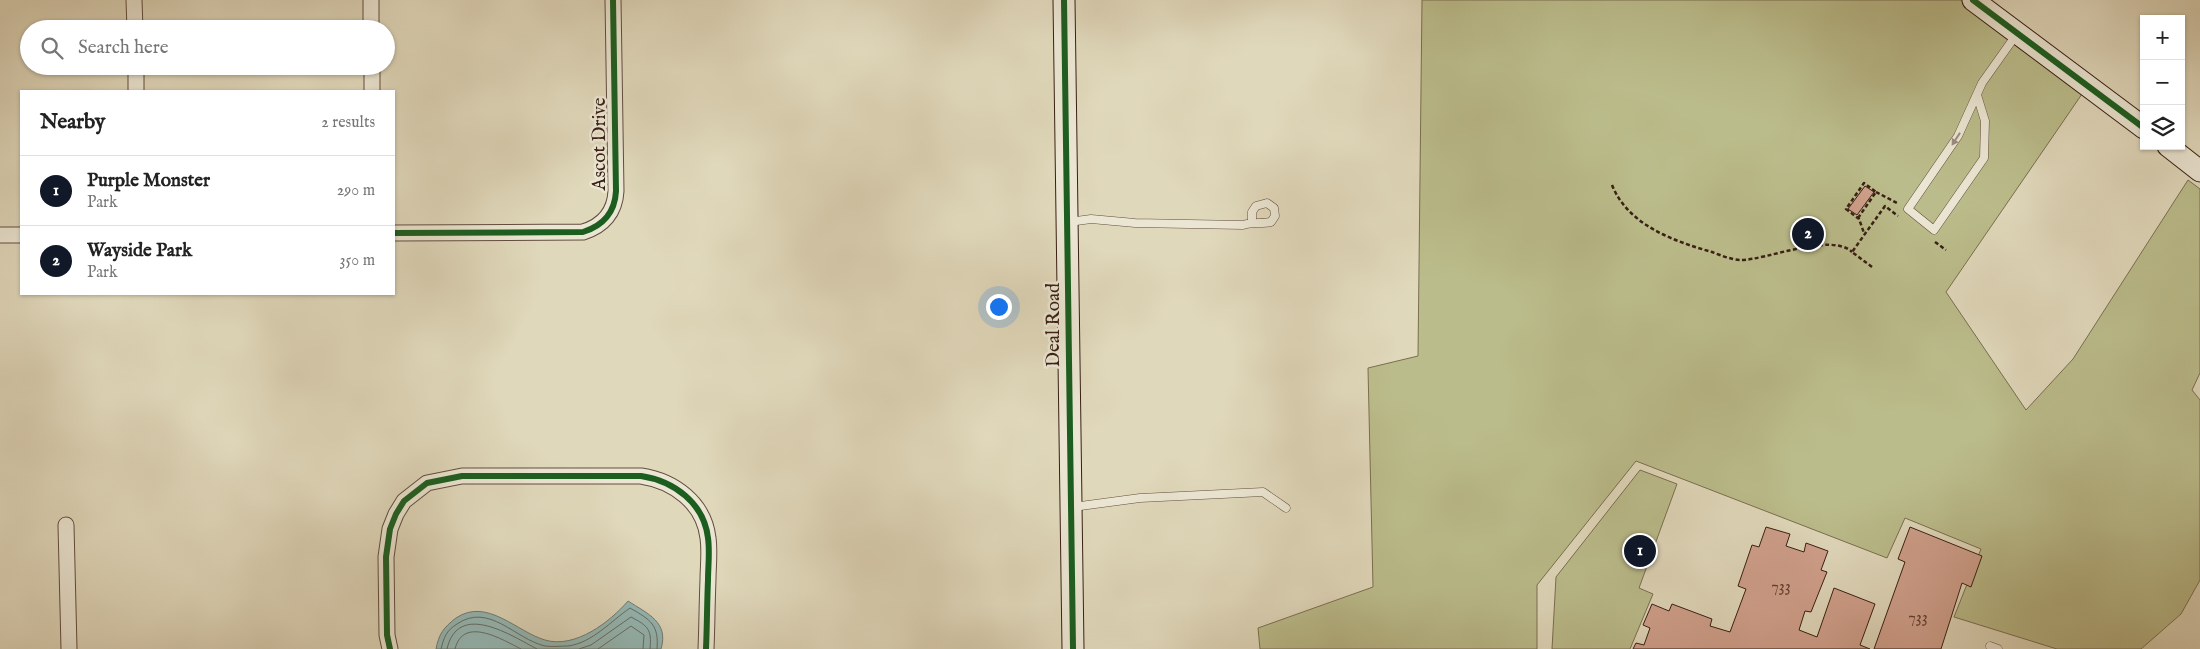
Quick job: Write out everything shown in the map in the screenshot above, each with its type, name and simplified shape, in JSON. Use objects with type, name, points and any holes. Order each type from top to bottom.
[{"type":"street","points":[[134,0],[135,20]]},
{"type":"street","points":[[371,0],[371,20]]},
{"type":"street","name":"Ascot Drive","points":[[395,233],[583,232],[593,229],[605,220],[615,202],[616,191],[614,0]]},
{"type":"street","name":"Deal Road","points":[[1064,0],[1073,649]]},
{"type":"street","points":[[1973,0],[2140,125]]},
{"type":"street","points":[[136,75],[136,90]]},
{"type":"street","points":[[372,75],[372,90]]},
{"type":"street","points":[[2173,150],[2200,171]]},
{"type":"street","points":[[0,235],[20,235]]},
{"type":"street","points":[[390,649],[387,635],[387,543],[396,514],[417,490],[427,483],[462,476],[641,476],[656,478],[670,484],[692,502],[702,515],[708,539],[706,649]]},
{"type":"street","points":[[66,525],[69,649]]},
{"type":"lane","points":[[1977,95],[1985,121],[1984,158],[1934,230],[1908,209],[1958,136],[1982,82],[2017,33]]},
{"type":"lane","points":[[1067,222],[1091,219],[1196,226],[1243,225],[1252,222]]},
{"type":"lane","points":[[1071,507],[1140,498],[1263,492],[1286,508]]},
{"type":"lane","points":[[1990,646],[1998,649]]},
{"type":"path","points":[[1864,234],[1858,218],[1846,209],[1864,183],[1876,192],[1889,197]]},
{"type":"path","points":[[1612,185],[1620,203],[1638,219],[1678,242],[1740,260],[1789,249],[1844,246],[1872,267]]},
{"type":"path","points":[[1858,218],[1876,192]]},
{"type":"path","points":[[1852,252],[1884,206],[1900,217]]},
{"type":"path","points":[[1930,239],[1946,250]]},
{"type":"green space","points":[[1422,0],[1961,0],[1968,9],[2082,94],[1946,292],[2026,410],[2073,359],[2188,180],[2200,189],[2200,373],[2192,390],[2200,400],[2200,580],[2181,614],[2141,649],[2057,649],[1954,617],[1981,549],[1905,518],[1887,558],[1636,461],[1537,585],[1537,649],[1260,649],[1258,628],[1373,587],[1368,368],[1418,356]]},
{"type":"green space","points":[[1640,470],[1677,484],[1639,588],[1653,594],[1630,649],[1552,649],[1556,577]]},
{"type":"water","points":[[628,601],[649,615],[659,625],[663,640],[661,649],[436,649],[440,635],[445,628],[456,618],[468,613],[479,611],[490,614],[502,618],[534,636],[556,642],[568,641],[591,632],[612,617]]},
{"type":"building","points":[[1865,186],[1874,192],[1857,215],[1848,209]]},
{"type":"building","points":[[1766,527],[1790,534],[1786,546],[1804,552],[1806,543],[1828,551],[1821,570],[1827,572],[1811,612],[1805,611],[1799,630],[1817,637],[1834,588],[1875,604],[1860,645],[1870,649],[1633,649],[1636,643],[1644,645],[1650,628],[1643,625],[1652,604],[1669,611],[1672,604],[1712,619],[1710,626],[1730,632],[1746,589],[1738,586],[1752,545],[1759,547]]},
{"type":"building","points":[[1910,527],[1982,556],[1971,587],[1962,583],[1941,649],[1874,649],[1905,562],[1898,559]]},
{"type":"cycle path","points":[[395,233],[583,232],[596,226],[607,217],[613,205],[616,191],[613,0]]},
{"type":"cycle path","points":[[1064,0],[1073,649]]},
{"type":"cycle path","points":[[1973,0],[2140,125]]},
{"type":"cycle path","points":[[390,649],[387,635],[386,557],[390,529],[396,514],[404,501],[427,483],[462,476],[641,476],[665,483],[676,489],[694,504],[705,525],[708,538],[706,649]]},
{"type":"place","name":"Wayside Park","points":[[1808,234]]},
{"type":"place","name":"Purple Monster","points":[[1640,551]]}]
